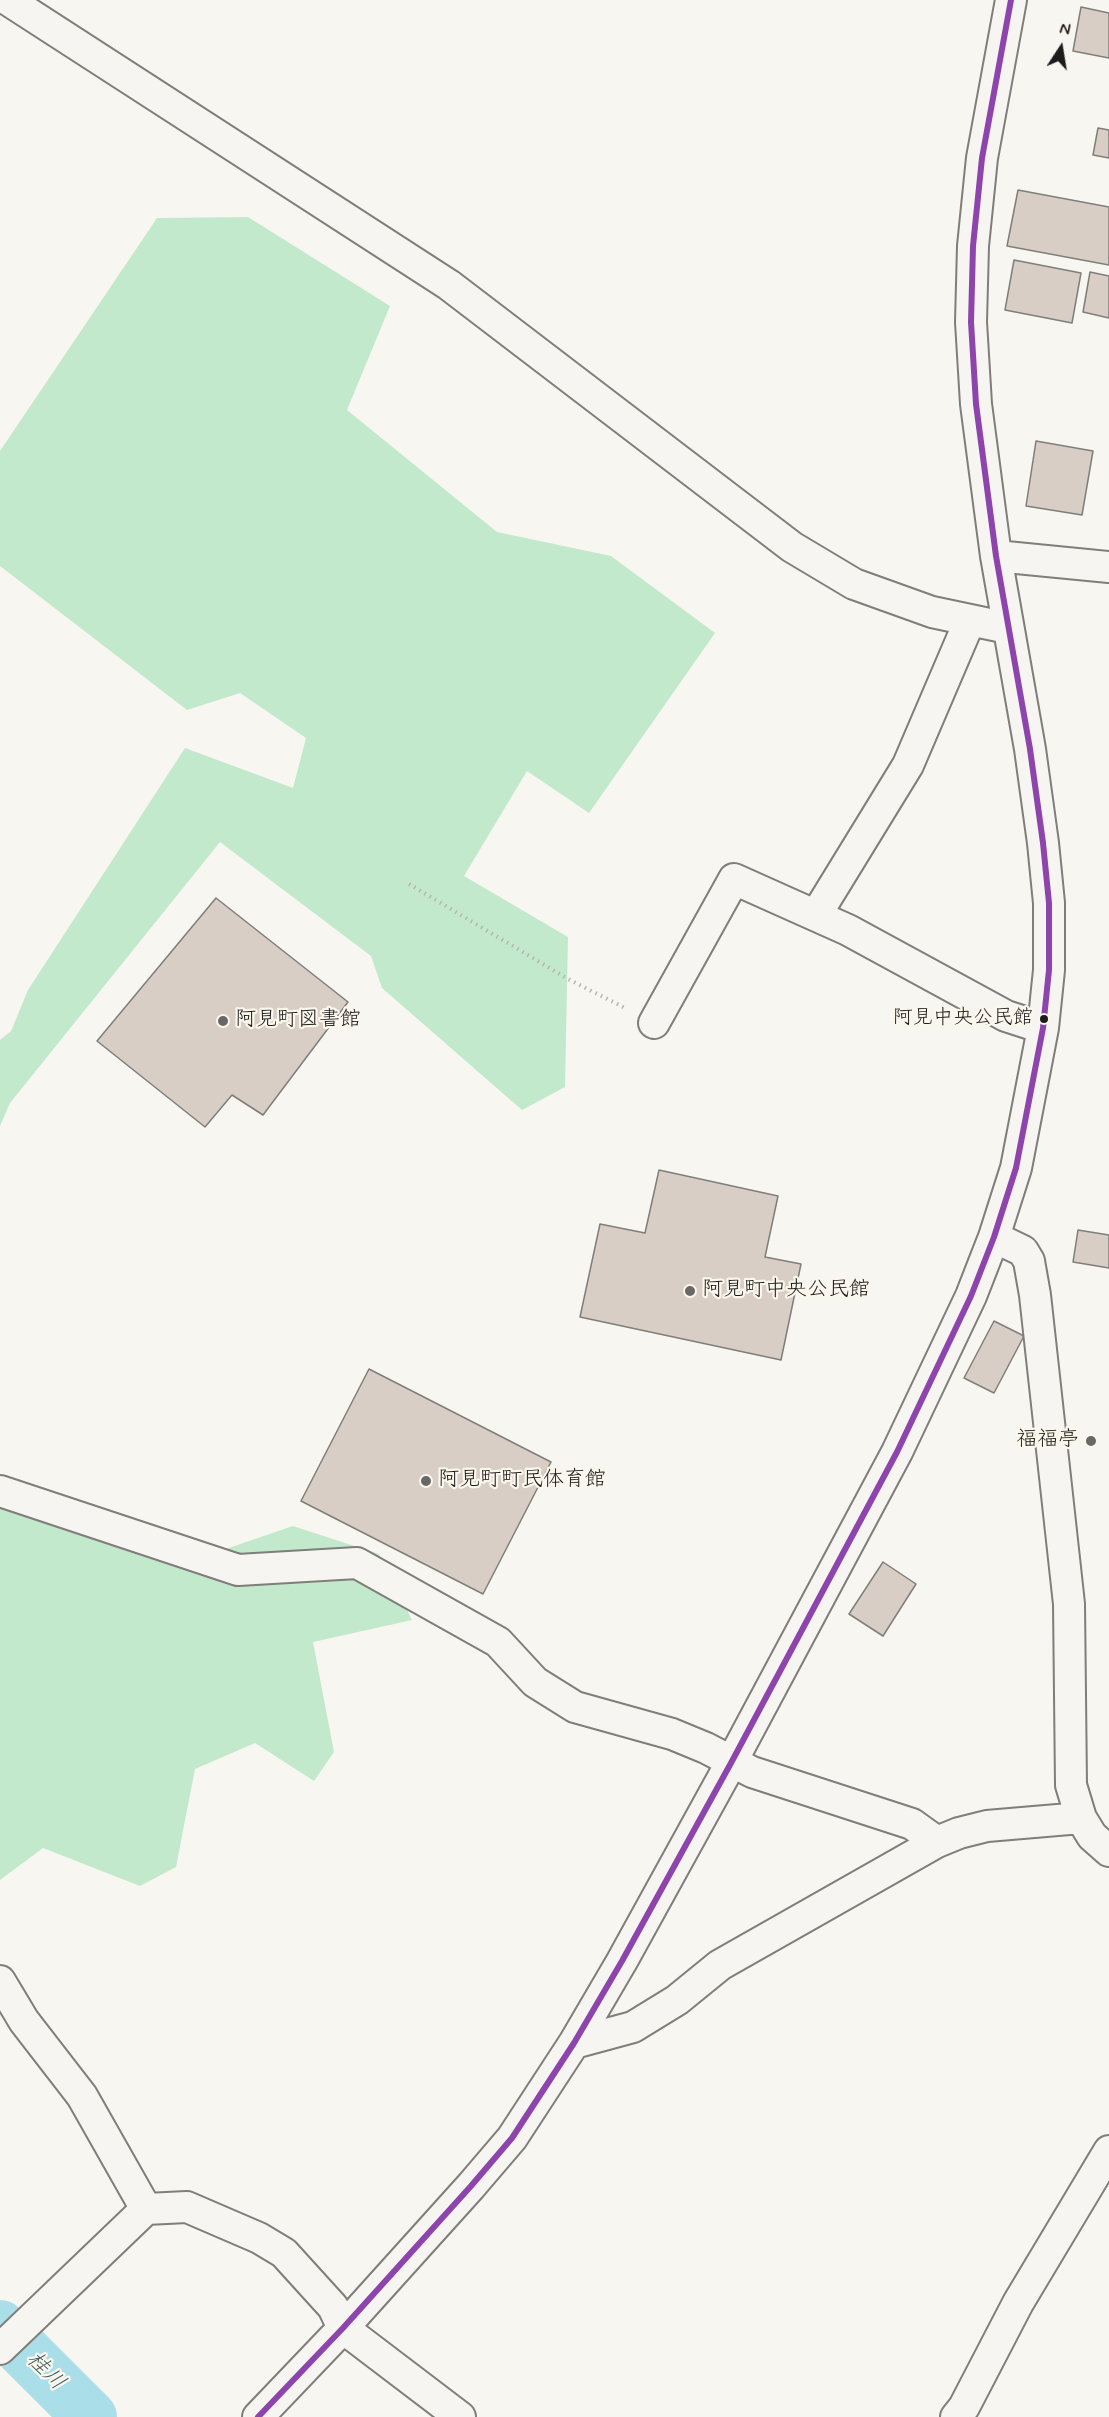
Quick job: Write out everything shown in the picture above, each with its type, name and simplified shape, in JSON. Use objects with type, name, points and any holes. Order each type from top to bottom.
[{"type":"street","points":[[8,0],[449,285],[792,547],[854,584],[932,612],[1008,628]]},
{"type":"street","points":[[258,2417],[343,2328],[512,2138],[574,2043],[622,1961],[731,1762],[897,1452],[945,1354],[994,1237],[1016,1168],[1043,1028],[1049,970],[1049,903],[1030,749],[996,556],[976,404],[971,322],[973,246],[982,158],[1011,0]]},
{"type":"street","points":[[996,556],[1109,567]]},
{"type":"street","points":[[816,915],[908,765],[970,620]]},
{"type":"street","points":[[654,1023],[734,879],[848,930],[1006,1016],[1043,1028]]},
{"type":"street","points":[[994,1237],[1023,1251],[1029,1260],[1035,1295],[1068,1604],[1071,1785],[1081,1818],[1092,1836],[1109,1851]]},
{"type":"street","points":[[0,1491],[238,1570],[357,1563],[498,1642],[535,1682],[575,1707],[672,1734],[771,1779],[912,1824],[937,1842]]},
{"type":"street","points":[[574,2043],[633,2027],[677,2000],[720,1965],[937,1842],[959,1833],[987,1826],[1081,1818]]},
{"type":"street","points":[[0,1981],[24,2021],[82,2096],[146,2208]]},
{"type":"street","points":[[956,2417],[964,2407],[1018,2303],[1109,2151]]},
{"type":"street","points":[[0,2349],[146,2208],[187,2206],[259,2238],[284,2253],[333,2307],[343,2328],[460,2417]]},
{"type":"path","points":[[409,884],[568,979],[654,1023]]},
{"type":"green space","points":[[248,217],[390,306],[347,410],[497,532],[611,556],[715,633],[589,813],[527,771],[464,876],[568,937],[565,1087],[522,1110],[382,988],[371,956],[220,842],[10,1103],[0,1126],[0,1040],[11,1031],[28,990],[185,748],[293,788],[306,738],[240,693],[187,710],[0,566],[0,451],[157,218]]},
{"type":"green space","points":[[0,1501],[208,1555],[293,1526],[379,1554],[412,1620],[313,1642],[334,1752],[314,1781],[255,1743],[195,1769],[176,1867],[140,1886],[43,1848],[0,1880]]},
{"type":"water","points":[[0,2315],[46,2361],[33,2375],[0,2342]]},
{"type":"building","points":[[1081,7],[1109,13],[1109,58],[1073,51]]},
{"type":"building","points":[[1098,128],[1109,130],[1109,158],[1093,155]]},
{"type":"building","points":[[1018,190],[1109,207],[1109,265],[1007,246]]},
{"type":"building","points":[[1014,260],[1081,273],[1072,323],[1005,310]]},
{"type":"building","points":[[1090,272],[1109,276],[1109,318],[1083,312]]},
{"type":"building","points":[[1036,441],[1093,451],[1082,515],[1026,506]]},
{"type":"building","name":"阿見町図書館","points":[[216,898],[348,1002],[263,1115],[232,1095],[205,1127],[97,1041]]},
{"type":"building","name":"阿見町中央公民館","points":[[659,1170],[778,1196],[765,1257],[801,1264],[781,1360],[580,1317],[600,1224],[645,1233]]},
{"type":"building","points":[[1078,1230],[1109,1235],[1109,1268],[1073,1262]]},
{"type":"building","points":[[994,1321],[1024,1336],[994,1393],[964,1378]]},
{"type":"building","name":"阿見町町民体育館","points":[[369,1369],[551,1462],[483,1594],[301,1501]]},
{"type":"building","points":[[883,1562],[916,1584],[883,1636],[849,1614]]},
{"type":"waterway","name":"桂川","points":[[0,2327],[90,2417]]},
{"type":"transit line","points":[[258,2417],[343,2328],[512,2138],[574,2043],[731,1763],[897,1452],[971,1296],[994,1237],[1016,1168],[1043,1028],[1049,970],[1049,903],[1030,749],[996,556],[976,404],[971,322],[973,246],[982,158],[1011,0]]},
{"type":"place","name":"阿見中央公民館","points":[[1044,1019]]},
{"type":"place","name":"阿見町図書館","points":[[223,1021]]},
{"type":"place","name":"阿見町中央公民館","points":[[690,1291]]},
{"type":"place","name":"福福亭","points":[[1091,1441]]},
{"type":"place","name":"阿見町町民体育館","points":[[426,1481]]}]
